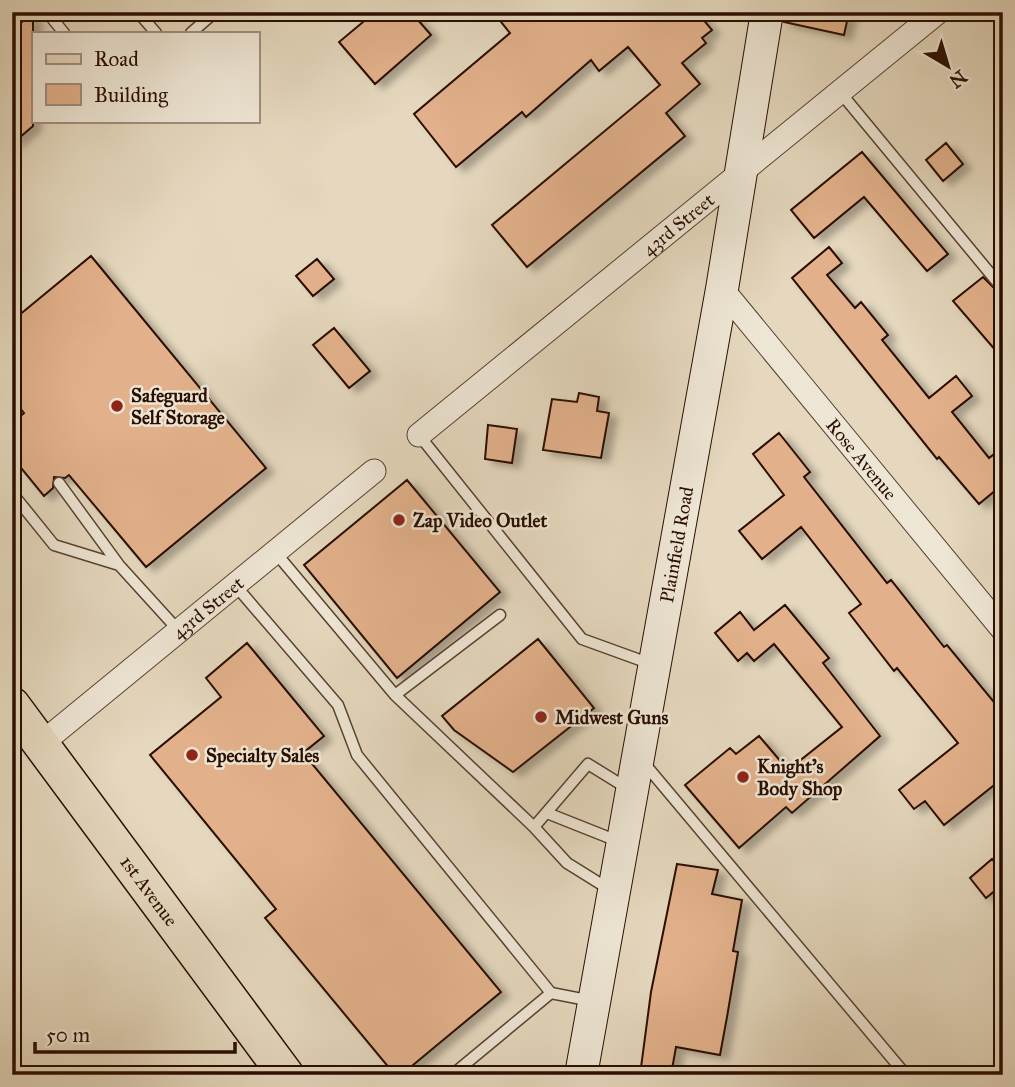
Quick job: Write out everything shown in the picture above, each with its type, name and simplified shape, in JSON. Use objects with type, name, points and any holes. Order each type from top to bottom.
[{"type":"main road","name":"1st Avenue","points":[[12,705],[286,1075]]},
{"type":"street","name":"Plainfield Road","points":[[582,1075],[722,289],[767,12]]},
{"type":"street","name":"43rd Street","points":[[419,435],[938,12]]},
{"type":"street","name":"Rose Avenue","points":[[722,289],[1003,630]]},
{"type":"street","name":"43rd Street","points":[[42,743],[374,471]]},
{"type":"lane","points":[[47,12],[63,32]]},
{"type":"lane","points":[[138,12],[155,32]]},
{"type":"lane","points":[[192,32],[215,12]]},
{"type":"lane","points":[[839,92],[1003,289]]},
{"type":"lane","points":[[419,435],[582,639],[654,665]]},
{"type":"lane","points":[[59,484],[119,565],[178,631]]},
{"type":"lane","points":[[12,493],[54,545],[119,565]]},
{"type":"lane","points":[[275,552],[395,695],[534,827],[568,863],[614,892]]},
{"type":"lane","points":[[235,585],[338,705],[357,755],[551,993],[595,1001]]},
{"type":"lane","points":[[395,695],[500,614]]},
{"type":"lane","points":[[638,756],[906,1075]]},
{"type":"lane","points":[[534,827],[588,764],[632,791]]},
{"type":"lane","points":[[547,813],[623,843]]},
{"type":"lane","points":[[452,1075],[551,993]]},
{"type":"building","points":[[375,12],[411,12],[431,35],[375,84],[339,42]]},
{"type":"building","points":[[513,12],[697,12],[712,30],[702,38],[706,43],[682,63],[700,84],[666,113],[685,136],[527,267],[492,225],[660,85],[628,47],[599,71],[591,60],[526,117],[522,112],[456,167],[414,114],[510,33],[501,22]]},
{"type":"building","points":[[785,12],[849,12],[844,35],[784,22]]},
{"type":"building","points":[[33,13],[33,126],[12,144],[12,30]]},
{"type":"building","points":[[946,143],[963,164],[943,181],[926,160]]},
{"type":"building","points":[[862,152],[948,254],[927,271],[864,197],[814,238],[791,210]]},
{"type":"building","points":[[829,247],[842,263],[827,275],[855,308],[861,302],[888,335],[882,340],[929,398],[956,376],[972,396],[952,412],[989,458],[1003,447],[1003,484],[979,504],[939,457],[937,459],[792,278]]},
{"type":"building","name":"Safeguard Self Storage","points":[[91,256],[266,468],[146,567],[69,475],[65,478],[54,477],[53,488],[44,496],[12,457],[12,423],[24,413],[12,398],[12,321]]},
{"type":"building","points":[[317,259],[334,279],[313,296],[296,276]]},
{"type":"building","points":[[983,277],[1003,297],[1003,359],[953,301]]},
{"type":"building","points":[[334,328],[370,371],[349,388],[313,345]]},
{"type":"building","points":[[579,393],[599,397],[597,411],[609,413],[601,458],[543,450],[552,399],[577,402]]},
{"type":"building","points":[[488,425],[517,429],[512,463],[485,459]]},
{"type":"building","points":[[779,433],[810,472],[804,477],[887,583],[891,580],[944,647],[947,645],[1003,713],[1003,778],[944,825],[925,801],[914,809],[899,790],[958,743],[897,668],[894,671],[849,613],[861,604],[801,527],[762,559],[739,531],[784,495],[753,454]]},
{"type":"building","points":[[407,480],[500,592],[397,678],[304,565]]},
{"type":"building","points":[[785,605],[829,658],[823,663],[880,736],[792,813],[786,807],[739,848],[685,785],[730,748],[736,754],[759,736],[788,770],[842,727],[774,644],[754,661],[747,653],[738,661],[715,633],[740,612],[754,630]]},
{"type":"building","points":[[538,639],[594,708],[513,772],[454,730],[442,716]]},
{"type":"building","points":[[247,643],[324,736],[303,753],[501,992],[401,1075],[395,1075],[265,918],[276,909],[150,755],[221,697],[206,678]]},
{"type":"building","points":[[992,859],[1003,873],[1003,884],[986,898],[970,878]]},
{"type":"building","points":[[677,864],[718,870],[712,894],[742,900],[733,951],[738,952],[727,1017],[720,1055],[676,1047],[671,1075],[640,1075],[651,992]]},
{"type":"place","name":"Safeguard Self Storage","points":[[117,406]]},
{"type":"place","name":"Zap Video Outlet","points":[[399,520]]},
{"type":"place","name":"Midwest Guns","points":[[541,717]]},
{"type":"place","name":"Specialty Sales","points":[[192,755]]},
{"type":"place","name":"Knight's Body Shop","points":[[743,777]]}]
